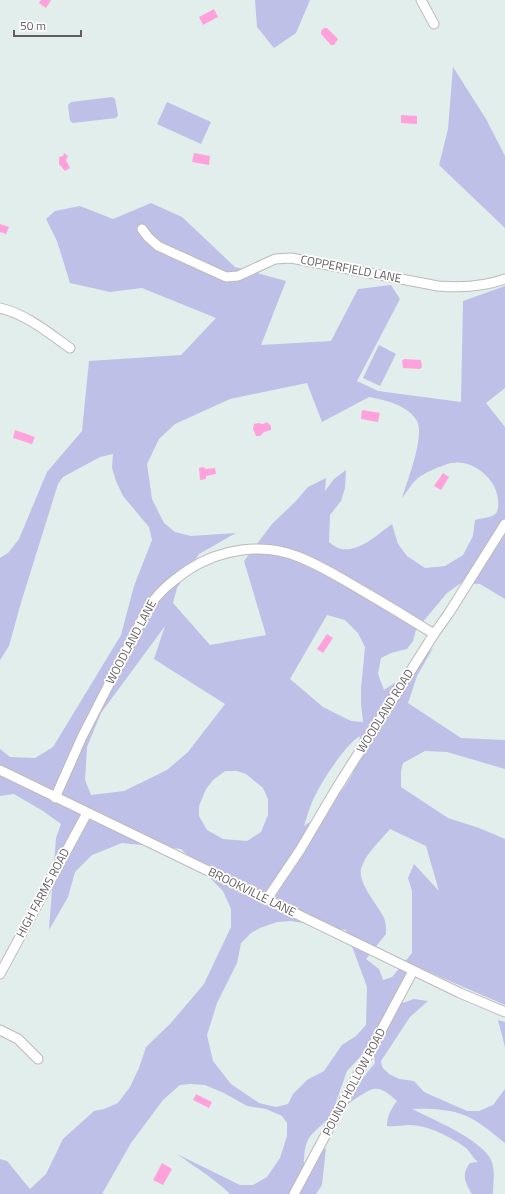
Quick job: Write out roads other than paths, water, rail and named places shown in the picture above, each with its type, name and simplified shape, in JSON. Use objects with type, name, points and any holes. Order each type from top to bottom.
[{"type":"street","points":[[421,0],[434,24]]},
{"type":"street","name":"COPPERFIELD LANE","points":[[142,229],[158,246],[226,277],[238,276],[275,259],[291,258],[438,286],[482,286],[505,279]]},
{"type":"street","points":[[0,308],[18,314],[31,321],[70,348]]},
{"type":"street","name":"WOODLAND ROAD","points":[[267,899],[300,850],[336,789],[505,524]]},
{"type":"street","name":"WOODLAND LANE","points":[[55,798],[82,736],[147,610],[156,596],[172,582],[194,566],[206,560],[227,552],[254,549],[282,552],[298,556],[328,570],[434,634]]},
{"type":"street","name":"BROOKVILLE LANE","points":[[0,770],[460,994],[505,1012]]},
{"type":"street","name":"HIGH FARMS ROAD","points":[[0,974],[87,813]]},
{"type":"street","name":"POUND HOLLOW ROAD","points":[[294,1194],[414,971]]},
{"type":"street","points":[[0,1030],[18,1039],[38,1059]]}]
